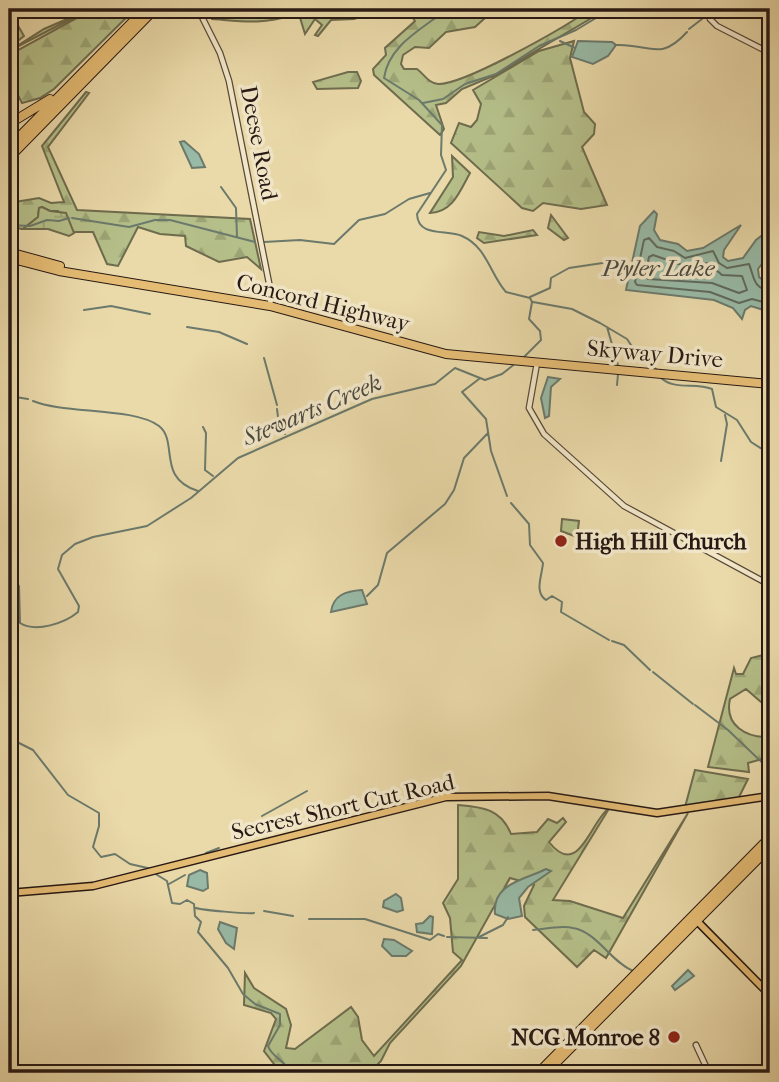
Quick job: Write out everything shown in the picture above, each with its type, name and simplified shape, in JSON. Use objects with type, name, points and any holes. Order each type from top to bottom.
[{"type":"highway","points":[[9,147],[145,9]]},
{"type":"highway","points":[[9,158],[155,9]]},
{"type":"highway","points":[[9,124],[48,101],[95,60]]},
{"type":"highway","name":"Concord Highway","points":[[9,252],[94,272],[100,276]]},
{"type":"highway","name":"Concord Highway","points":[[9,258],[48,269],[270,306],[442,353],[537,363]]},
{"type":"highway","name":"Skyway Drive","points":[[537,363],[770,384]]},
{"type":"highway","points":[[546,1073],[616,1003],[770,837]]},
{"type":"highway","points":[[538,1073],[634,975],[770,847]]},
{"type":"highway","points":[[616,1003],[615,998],[634,975]]},
{"type":"main road","name":"Secrest Short Cut Road","points":[[9,893],[81,888],[446,797],[548,796],[657,813],[770,796]]},
{"type":"main road","points":[[694,919],[770,992]]},
{"type":"main road","points":[[694,919],[745,965],[770,992]]},
{"type":"main road","points":[[732,957],[745,965]]},
{"type":"street","name":"Deese Road","points":[[198,9],[227,72],[270,306]]},
{"type":"street","points":[[709,9],[710,19],[717,26],[770,52]]},
{"type":"street","points":[[537,363],[529,408],[544,434],[624,506],[770,585]]},
{"type":"street","points":[[696,1045],[709,1073]]},
{"type":"green space","points":[[93,9],[135,9],[54,89],[40,98],[22,103],[9,78],[9,55]]},
{"type":"green space","points":[[210,9],[286,9],[291,15],[262,21],[232,21],[212,19]]},
{"type":"green space","points":[[383,9],[354,19],[331,20],[318,36],[315,35],[322,25],[315,19],[305,34],[298,11]]},
{"type":"green space","points":[[406,9],[465,9],[472,13],[479,9],[495,9],[475,27],[446,32],[429,48],[415,47],[403,55],[401,64],[404,69],[417,69],[438,84],[451,82],[490,66],[586,12],[590,19],[493,76],[462,89],[446,103],[436,105],[444,129],[440,135],[374,75],[373,69],[386,55],[385,48],[415,21]]},
{"type":"green space","points":[[88,10],[9,51],[44,29]]},
{"type":"green space","points":[[17,24],[24,36],[9,48],[9,29]]},
{"type":"green space","points":[[574,41],[570,58],[584,112],[595,124],[594,134],[582,147],[607,205],[581,209],[543,203],[533,211],[522,208],[451,143],[459,123],[471,127],[477,120],[481,104],[473,90],[539,51]]},
{"type":"green space","points":[[357,72],[361,81],[358,88],[317,89],[313,82]]},
{"type":"green space","points":[[86,92],[89,93],[48,147],[77,210],[250,219],[261,269],[247,257],[219,262],[186,246],[185,236],[160,234],[138,227],[118,266],[107,264],[93,232],[74,232],[58,211],[42,207],[39,208],[38,217],[23,229],[16,228],[13,235],[9,234],[10,199],[15,202],[39,198],[51,203],[64,202],[42,146]]},
{"type":"green space","points":[[452,156],[470,173],[450,205],[430,213],[453,177]]},
{"type":"green space","points":[[39,208],[66,213],[74,233],[69,236],[48,229],[23,229],[38,217]]},
{"type":"green space","points":[[551,215],[568,238],[564,240],[548,228]]},
{"type":"green space","points":[[533,230],[537,235],[484,243],[477,238],[479,232],[504,236]]},
{"type":"green space","points":[[562,519],[579,521],[577,537],[561,531]]},
{"type":"green space","points":[[767,654],[770,657],[770,703],[761,702],[746,689],[730,699],[729,708],[734,723],[746,733],[770,737],[770,746],[765,747],[766,758],[748,763],[749,772],[708,767],[734,668],[736,674],[743,674],[751,658]]},
{"type":"green space","points":[[695,770],[748,779],[738,799],[685,807]]},
{"type":"green space","points":[[458,805],[496,814],[511,834],[537,832],[548,819],[557,823],[563,818],[566,822],[549,842],[559,852],[568,855],[583,844],[610,807],[553,900],[570,901],[623,918],[688,813],[606,958],[594,950],[577,967],[525,917],[524,906],[534,885],[510,878],[461,966],[390,1043],[381,1061],[369,1073],[281,1073],[264,1051],[276,1019],[271,1013],[244,1005],[245,973],[254,988],[286,1009],[291,1025],[286,1048],[295,1049],[351,1007],[358,1017],[362,1040],[374,1056],[462,960],[453,952],[450,918],[443,903],[458,879]]},
{"type":"water","points":[[578,41],[612,42],[616,45],[608,56],[593,64],[572,57]]},
{"type":"water","points":[[184,141],[199,154],[205,167],[192,168],[180,142]]},
{"type":"water","name":"Plyler Lake","points":[[654,211],[657,214],[654,230],[660,240],[678,244],[687,251],[703,248],[741,225],[724,250],[723,257],[728,261],[743,258],[756,240],[770,229],[768,256],[758,269],[759,277],[770,286],[770,312],[751,306],[745,310],[742,319],[733,308],[714,300],[626,290],[640,226]]},
{"type":"water","points":[[548,377],[560,379],[551,387],[549,416],[545,418],[541,398]]},
{"type":"water","points":[[362,590],[367,604],[331,612],[334,602],[341,595]]},
{"type":"water","points":[[546,869],[551,871],[528,887],[519,898],[522,916],[508,919],[495,914],[495,904],[504,889]]},
{"type":"water","points":[[200,870],[207,873],[208,888],[203,891],[187,886],[189,875]]},
{"type":"water","points":[[396,894],[401,898],[403,910],[397,912],[383,907],[384,901]]},
{"type":"water","points":[[430,916],[433,917],[432,934],[417,932],[416,924],[423,923]]},
{"type":"water","points":[[220,922],[237,928],[234,949],[226,943],[218,929]]},
{"type":"water","points":[[384,939],[394,940],[412,951],[406,956],[392,956],[382,946]]},
{"type":"water","points":[[688,970],[694,976],[675,990],[672,986]]},
{"type":"waterway","points":[[213,17],[283,18],[313,11],[339,12],[360,9]]},
{"type":"waterway","name":"Stewarts Creek","points":[[447,9],[400,46],[387,66],[384,78],[419,100],[442,125],[441,155],[446,170],[417,214],[422,227],[456,234],[470,241],[483,254],[506,292],[530,298],[532,302],[529,319],[540,331],[541,340],[523,358]]},
{"type":"waterway","points":[[423,103],[443,99],[465,84],[496,74],[539,46],[576,30],[611,9]]},
{"type":"waterway","points":[[703,17],[706,13]]},
{"type":"waterway","points":[[689,29],[702,19]]},
{"type":"waterway","points":[[615,45],[661,49],[669,47],[687,32]]},
{"type":"waterway","points":[[560,41],[575,48]]},
{"type":"waterway","points":[[221,187],[236,208],[237,237]]},
{"type":"waterway","points":[[264,242],[300,240],[334,244],[359,220],[385,214],[409,199],[430,193]]},
{"type":"waterway","points":[[9,225],[30,226],[47,220],[69,218]]},
{"type":"waterway","points":[[72,218],[129,227],[155,220],[170,220],[255,242]]},
{"type":"waterway","points":[[530,297],[550,288],[551,278],[569,268],[616,261],[633,265]]},
{"type":"waterway","points":[[533,302],[572,309],[600,323],[627,339],[635,351],[656,369]]},
{"type":"waterway","points":[[84,310],[111,306],[150,314]]},
{"type":"waterway","points":[[187,327],[219,332],[247,344]]},
{"type":"waterway","points":[[607,327],[618,365]]},
{"type":"waterway","points":[[264,358],[277,405]]},
{"type":"waterway","name":"Stewarts Creek","points":[[9,578],[15,580],[19,586],[20,623],[42,627],[66,620],[78,612],[79,606],[58,569],[62,555],[75,544],[93,537],[147,526],[191,498],[238,458],[372,399],[435,384],[455,368],[485,380],[502,374],[516,363]]},
{"type":"waterway","points":[[617,385],[618,374]]},
{"type":"waterway","points":[[660,377],[672,384],[712,389],[716,407],[737,420],[751,442],[770,454]]},
{"type":"waterway","points":[[479,379],[462,392],[486,419],[491,451],[507,496]]},
{"type":"waterway","points":[[9,396],[28,399]]},
{"type":"waterway","points":[[33,401],[62,408],[116,413],[148,420],[165,433],[172,469],[177,478],[198,491]]},
{"type":"waterway","points":[[277,409],[279,425],[285,434]]},
{"type":"waterway","points":[[721,461],[727,424],[725,415]]},
{"type":"waterway","points":[[203,427],[206,433],[205,470],[213,476]]},
{"type":"waterway","points":[[367,596],[378,585],[387,553],[445,504],[454,490],[464,458],[488,433]]},
{"type":"waterway","points":[[511,503],[529,524],[530,545],[543,563],[540,583],[542,597],[546,600],[552,596],[562,602],[561,612],[609,640]]},
{"type":"waterway","points":[[612,641],[624,645],[650,670]]},
{"type":"waterway","points":[[653,672],[693,704]]},
{"type":"waterway","points":[[695,705],[728,730],[770,770]]},
{"type":"waterway","points":[[9,738],[33,750],[68,795],[99,813],[99,826],[93,847],[101,857],[115,854],[130,864],[152,869]]},
{"type":"waterway","points":[[262,816],[307,791]]},
{"type":"waterway","points":[[206,853],[219,848]]},
{"type":"waterway","points":[[154,873],[167,881],[172,903],[180,904],[187,900],[194,904],[195,916],[201,922],[198,932],[228,968],[243,994],[255,1004],[280,1014],[280,1025],[268,1046],[290,1073]]},
{"type":"waterway","points":[[169,884],[185,875]]},
{"type":"waterway","points":[[196,908],[254,913]]},
{"type":"waterway","points":[[264,911],[293,916]]},
{"type":"waterway","points":[[479,937],[503,925],[508,917]]},
{"type":"waterway","points":[[309,919],[365,919],[430,940],[438,934],[444,936]]},
{"type":"waterway","points":[[533,930],[563,927],[582,931],[633,971]]},
{"type":"waterway","points":[[447,937],[487,938]]},
{"type":"place","name":"High Hill Church","points":[[561,541]]},
{"type":"place","name":"NCG Monroe 8","points":[[674,1037]]}]
